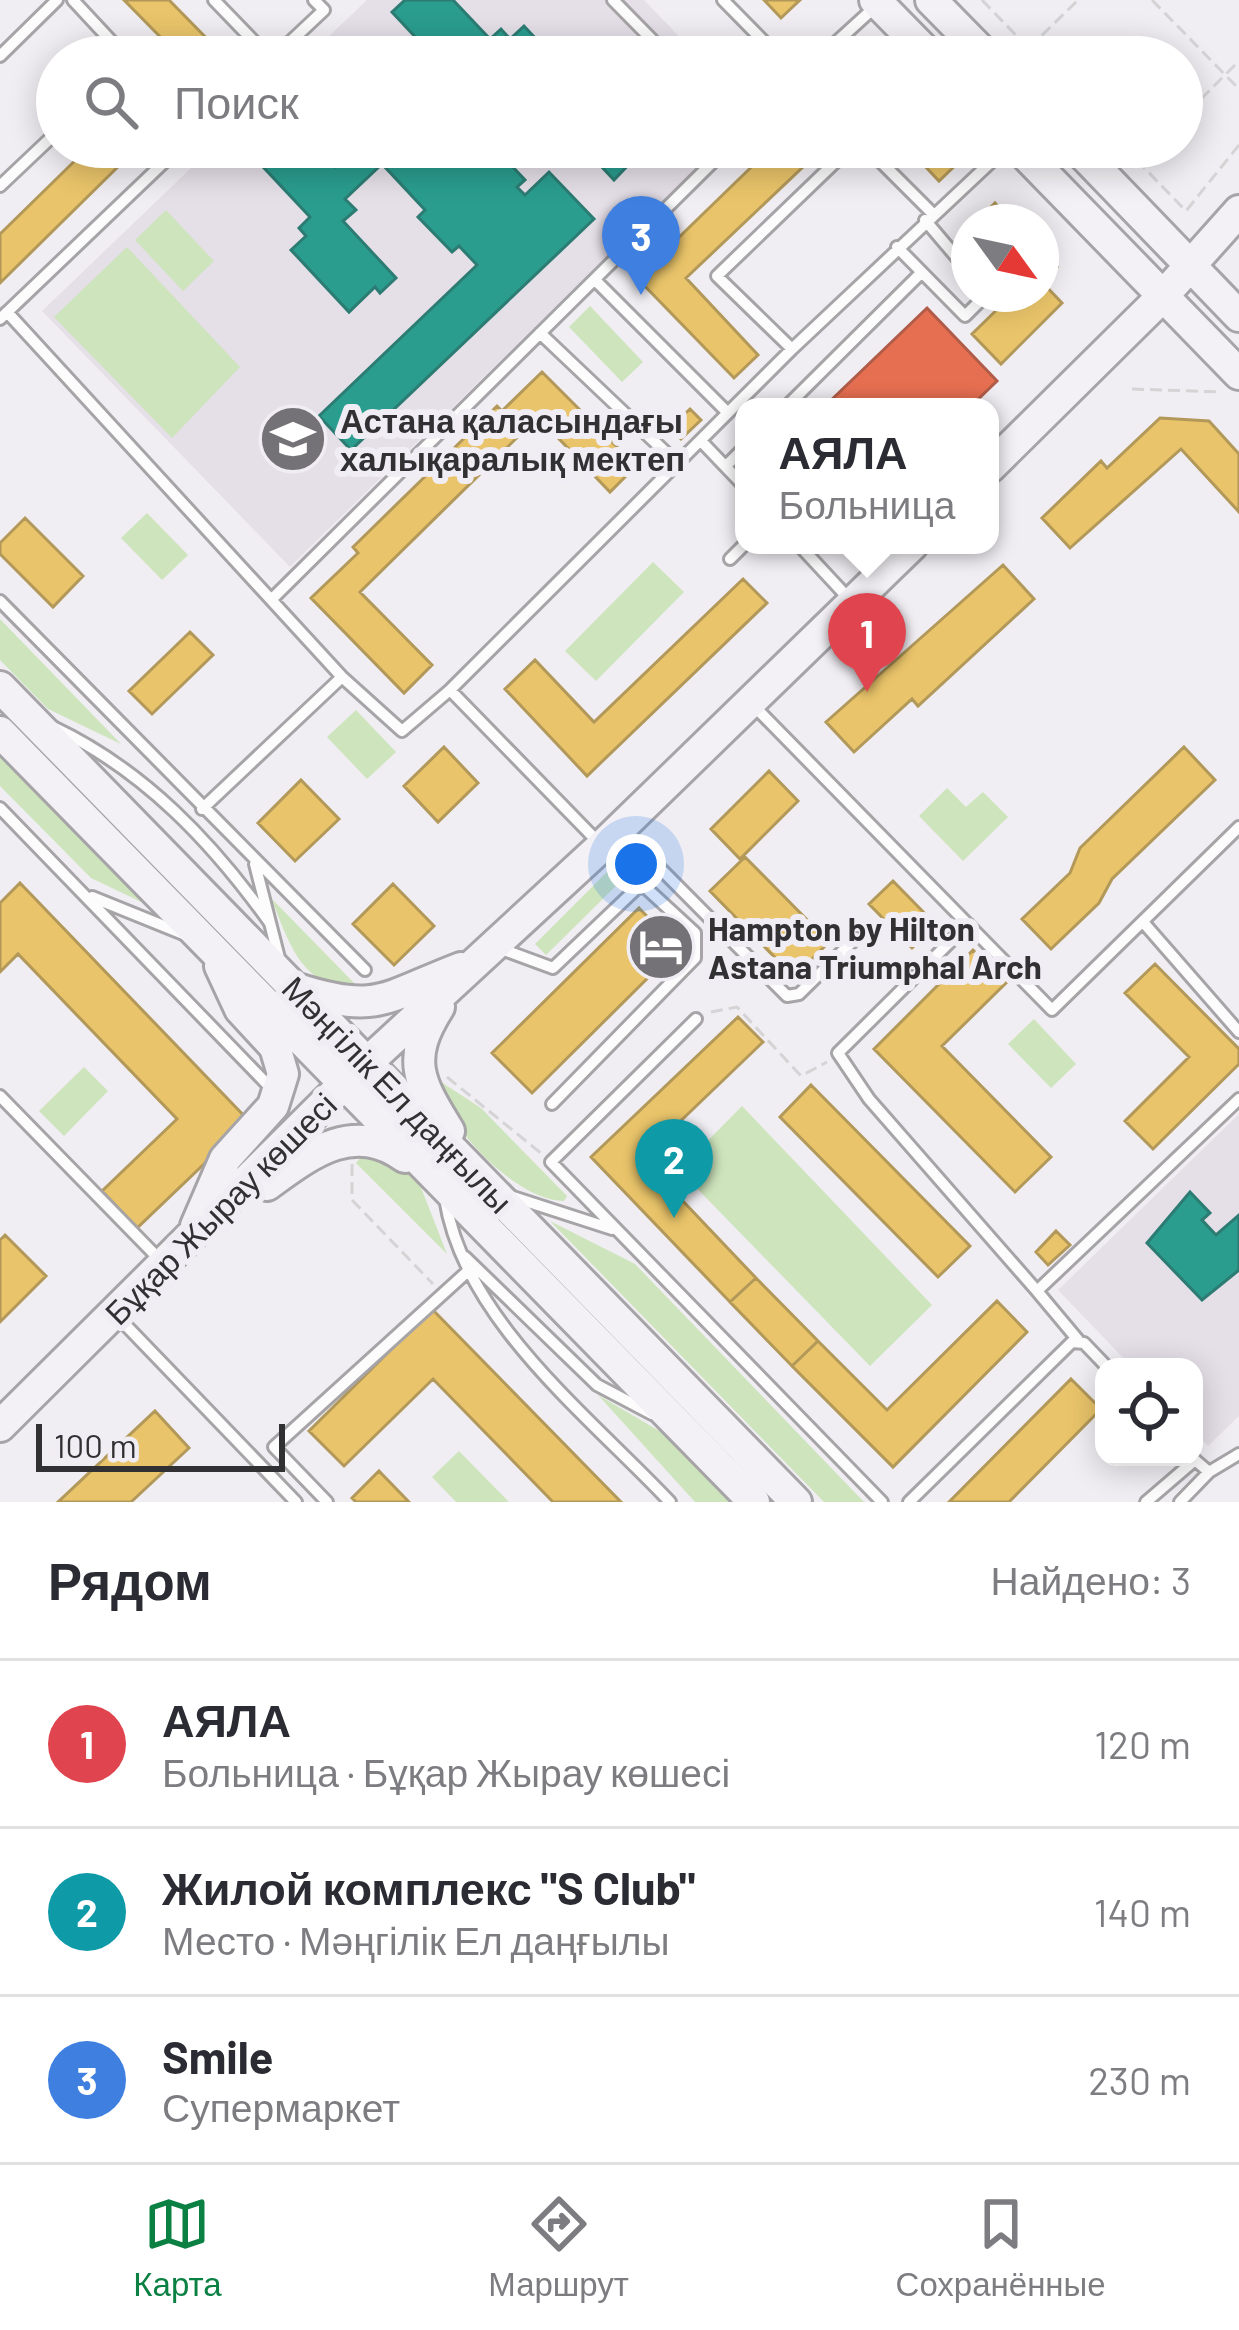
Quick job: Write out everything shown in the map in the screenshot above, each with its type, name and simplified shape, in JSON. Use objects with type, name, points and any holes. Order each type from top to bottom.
[{"type":"main road","points":[[931,0],[966,36]]},
{"type":"main road","points":[[877,2],[910,36]]},
{"type":"main road","points":[[1038,168],[1163,296],[1234,383]]},
{"type":"main road","points":[[1096,168],[1239,316]]},
{"type":"main road","points":[[999,458],[1163,296],[1239,211]]},
{"type":"main road","name":"Бұқар Жырау көшесі","points":[[0,1426],[344,1084],[611,837],[903,554]]},
{"type":"main road","name":"Мәңгілік Ел даңғылы","points":[[0,687],[796,1502]]},
{"type":"main road","name":"Мәңгілік Ел даңғылы","points":[[0,732],[754,1502]]},
{"type":"main road","points":[[198,1234],[225,1159],[273,1106],[283,1074],[275,1047],[240,1009],[211,947]]},
{"type":"main road","points":[[288,982],[354,1006],[377,1003],[476,964]]},
{"type":"main road","points":[[476,964],[424,1031],[417,1074],[482,1181]]},
{"type":"main road","points":[[198,1234],[331,1143],[355,1138],[391,1147],[442,1183]]},
{"type":"lane","points":[[0,56],[57,0]]},
{"type":"lane","points":[[73,0],[106,36]]},
{"type":"lane","points":[[214,0],[251,36]]},
{"type":"lane","points":[[291,36],[319,5],[334,0]]},
{"type":"lane","points":[[613,0],[648,36]]},
{"type":"lane","points":[[723,0],[758,36]]},
{"type":"lane","points":[[842,36],[877,2]]},
{"type":"lane","points":[[0,186],[36,152]]},
{"type":"lane","points":[[158,168],[4,315],[274,597],[342,677],[402,730],[450,690],[735,404]]},
{"type":"lane","points":[[274,597],[708,168]]},
{"type":"lane","points":[[792,349],[717,276],[829,168]]},
{"type":"lane","points":[[885,168],[951,248]]},
{"type":"lane","points":[[741,398],[983,168]]},
{"type":"lane","points":[[897,247],[951,303]]},
{"type":"lane","points":[[795,398],[920,274]]},
{"type":"lane","points":[[597,282],[727,412]]},
{"type":"lane","points":[[540,333],[678,464]]},
{"type":"lane","points":[[701,440],[735,476]]},
{"type":"lane","points":[[726,466],[735,457]]},
{"type":"lane","points":[[730,559],[735,554]]},
{"type":"lane","points":[[807,554],[853,603]]},
{"type":"lane","points":[[0,601],[365,970]]},
{"type":"lane","points":[[202,808],[342,677]]},
{"type":"lane","points":[[450,690],[787,996],[799,994],[856,938]]},
{"type":"lane","points":[[752,703],[1052,1010],[1239,827]]},
{"type":"lane","points":[[26,713],[130,770],[208,846],[270,923]]},
{"type":"lane","points":[[3,817],[266,1083]]},
{"type":"lane","points":[[611,837],[632,892]]},
{"type":"lane","points":[[254,862],[288,982]]},
{"type":"lane","points":[[476,964],[554,968],[632,892],[646,887],[695,933],[695,958],[552,1104]]},
{"type":"lane","points":[[83,894],[211,947]]},
{"type":"lane","points":[[1143,922],[1239,1032]]},
{"type":"lane","points":[[968,924],[838,1054],[869,1099],[1097,1358]]},
{"type":"lane","points":[[696,1018],[551,1162],[882,1502]]},
{"type":"lane","points":[[0,1096],[166,1265]]},
{"type":"lane","points":[[1037,1291],[1239,1100]]},
{"type":"lane","points":[[482,1181],[616,1230]]},
{"type":"lane","points":[[442,1183],[463,1275],[486,1307],[670,1502]]},
{"type":"lane","points":[[458,1251],[596,1385],[685,1431]]},
{"type":"lane","points":[[326,1502],[274,1447],[463,1275]]},
{"type":"lane","points":[[115,1314],[296,1502]]},
{"type":"lane","points":[[908,1502],[1078,1340]]},
{"type":"lane","points":[[1180,1502],[1209,1472],[1239,1454]]},
{"type":"lane","points":[[1146,1502],[1185,1466]]},
{"type":"lane","points":[[1203,1466],[1209,1472]]},
{"type":"path","points":[[982,0],[1017,36]]},
{"type":"path","points":[[1041,36],[1078,0]]},
{"type":"path","points":[[1152,0],[1188,36]]},
{"type":"path","points":[[1203,52],[1239,89]]},
{"type":"path","points":[[1203,97],[1239,61]]},
{"type":"path","points":[[1144,168],[1186,211],[1239,145]]},
{"type":"path","points":[[1132,389],[1234,383]]},
{"type":"path","points":[[696,1018],[737,1007],[801,1076],[838,1054]]},
{"type":"path","points":[[436,1068],[551,1162]]},
{"type":"path","points":[[352,1162],[352,1200],[443,1294]]},
{"type":"shaded area","points":[[367,0],[644,0],[679,36],[329,36]]},
{"type":"shaded area","name":"Астана қаласындағы халықаралық мектеп","points":[[191,168],[697,168],[290,567],[42,311]]},
{"type":"shaded area","points":[[1239,1114],[1239,1416],[1208,1446],[1203,1441],[1203,1358],[1123,1358],[1058,1290]]},
{"type":"green space","points":[[166,210],[214,261],[183,291],[135,240]]},
{"type":"green space","points":[[127,247],[240,367],[172,438],[54,317]]},
{"type":"green space","points":[[590,306],[643,362],[622,382],[569,327]]},
{"type":"green space","points":[[147,513],[188,555],[162,580],[121,538]]},
{"type":"green space","points":[[653,562],[684,592],[596,681],[565,651]]},
{"type":"green space","points":[[0,619],[121,744],[48,709],[0,660]]},
{"type":"green space","points":[[356,710],[396,752],[367,779],[327,737]]},
{"type":"green space","points":[[0,741],[175,918],[91,878],[0,786]]},
{"type":"green space","points":[[947,788],[966,807],[983,792],[1008,817],[963,861],[919,816]]},
{"type":"green space","points":[[609,870],[619,883],[546,955],[535,944]]},
{"type":"green space","points":[[271,898],[358,987],[339,986],[310,972],[292,947]]},
{"type":"green space","points":[[1034,1019],[1076,1064],[1051,1088],[1008,1044]]},
{"type":"green space","points":[[84,1067],[108,1091],[64,1136],[39,1111]]},
{"type":"green space","points":[[435,1078],[481,1108],[567,1196],[564,1201],[524,1188],[484,1156],[452,1116]]},
{"type":"green space","points":[[742,1106],[932,1305],[870,1366],[679,1170]]},
{"type":"green space","points":[[362,1156],[415,1172],[447,1254],[356,1163]]},
{"type":"green space","points":[[550,1221],[635,1264],[864,1502],[824,1502]]},
{"type":"green space","points":[[598,1395],[690,1449],[741,1502],[695,1502]]},
{"type":"green space","points":[[459,1451],[509,1502],[456,1502],[432,1477]]},
{"type":"building: Жильё","points":[[124,0],[169,0],[204,36],[159,36]]},
{"type":"building: Жильё","points":[[764,0],[800,0],[781,18]]},
{"type":"building: Жильё","points":[[68,168],[117,168],[0,283],[0,234]]},
{"type":"building: Жильё","points":[[750,168],[802,168],[686,278],[758,355],[734,378],[637,278]]},
{"type":"building: Жильё","points":[[927,168],[953,168],[939,181]]},
{"type":"building: Жильё","points":[[995,312],[1053,312],[1001,364],[972,334]]},
{"type":"building: Жильё","points":[[542,372],[636,466],[610,492],[538,417],[360,592],[432,665],[404,693],[311,598],[358,553],[353,547],[497,406],[502,411]]},
{"type":"building: Жильё","points":[[690,409],[701,420],[681,439],[670,428]]},
{"type":"building: Жильё","points":[[1160,418],[1209,421],[1239,454],[1239,512],[1181,449],[1070,548],[1042,518],[1101,461],[1107,468]]},
{"type":"building: Жильё","points":[[25,518],[83,576],[53,607],[0,554],[0,543]]},
{"type":"building: Жильё","points":[[1003,565],[1034,599],[918,706],[912,699],[854,752],[826,722]]},
{"type":"building: Жильё","points":[[743,579],[767,603],[587,776],[505,689],[535,660],[594,722]]},
{"type":"building: Жильё","points":[[190,632],[213,655],[152,714],[129,691]]},
{"type":"building: Жильё","points":[[444,747],[478,783],[438,822],[404,786]]},
{"type":"building: Жильё","points":[[1184,747],[1215,780],[1112,879],[1099,903],[1051,949],[1022,919],[1070,873],[1080,848]]},
{"type":"building: Жильё","points":[[769,771],[798,801],[740,859],[711,829]]},
{"type":"building: Жильё","points":[[301,780],[339,819],[295,861],[258,823]]},
{"type":"building: Жильё","points":[[745,857],[829,942],[794,977],[710,891]]},
{"type":"building: Жильё","points":[[893,881],[936,925],[912,948],[869,904]]},
{"type":"building: Жильё","points":[[20,883],[249,1121],[137,1228],[102,1191],[177,1119],[18,954],[0,972],[0,903]]},
{"type":"building: Жильё","points":[[393,884],[434,926],[394,965],[353,924]]},
{"type":"building: Жильё","points":[[639,908],[678,948],[532,1093],[492,1053]]},
{"type":"building: Жильё","points":[[973,950],[1006,983],[942,1046],[1051,1157],[1015,1192],[874,1049]]},
{"type":"building: Жильё","points":[[1155,964],[1239,1049],[1239,1064],[1153,1149],[1125,1121],[1189,1057],[1125,993]]},
{"type":"building: Жильё","points":[[738,1017],[763,1042],[642,1158],[756,1278],[730,1302],[591,1157]]},
{"type":"building: Жильё","points":[[811,1085],[970,1246],[938,1277],[780,1117]]},
{"type":"building: Жильё","points":[[1056,1231],[1070,1245],[1048,1265],[1036,1252]]},
{"type":"building: Жильё","points":[[5,1235],[46,1276],[0,1322],[0,1240]]},
{"type":"building: Жильё","points":[[756,1278],[818,1341],[792,1366],[730,1302]]},
{"type":"building: Жильё","points":[[997,1301],[1027,1332],[893,1467],[792,1366],[818,1341],[887,1410]]},
{"type":"building: Жильё","points":[[432,1309],[621,1502],[553,1502],[433,1379],[344,1466],[309,1431]]},
{"type":"building: Жильё","points":[[1071,1379],[1095,1403],[1095,1415],[1009,1502],[949,1502]]},
{"type":"building: Жильё","points":[[155,1411],[189,1448],[131,1502],[58,1502]]},
{"type":"building: Жильё","points":[[379,1471],[409,1502],[356,1502],[352,1498]]},
{"type":"building: Торговля","points":[[927,308],[997,381],[979,398],[833,398]]},
{"type":"building: Школы","points":[[405,0],[453,0],[487,36],[414,36],[392,12]]},
{"type":"building: Школы","points":[[524,26],[533,36],[513,36]]},
{"type":"building: Школы","points":[[264,168],[378,168],[345,199],[356,210],[343,221],[396,278],[380,293],[375,287],[349,312],[291,250],[306,236],[299,228],[310,217]]},
{"type":"building: Школы","points":[[386,168],[514,168],[525,180],[517,187],[525,195],[549,172],[594,219],[351,450],[319,416],[477,265],[459,246],[452,252],[418,217],[425,210]]},
{"type":"building: Школы","points":[[603,168],[625,168],[614,180]]},
{"type":"building: Школы","points":[[1190,1192],[1210,1213],[1202,1220],[1216,1235],[1239,1215],[1239,1270],[1202,1300],[1147,1243]]},
{"type":"place","name":"Smile","points":[[641,295]]},
{"type":"place","name":"Астана қаласындағы халықаралық мектеп","points":[[293,439]]},
{"type":"place","name":"АЯЛА","points":[[867,692]]},
{"type":"place","name":"Hampton by Hilton Astana Triumphal Arch","points":[[661,947]]},
{"type":"place","name":"Жилой комплекс \"S Club\"","points":[[674,1218]]}]
